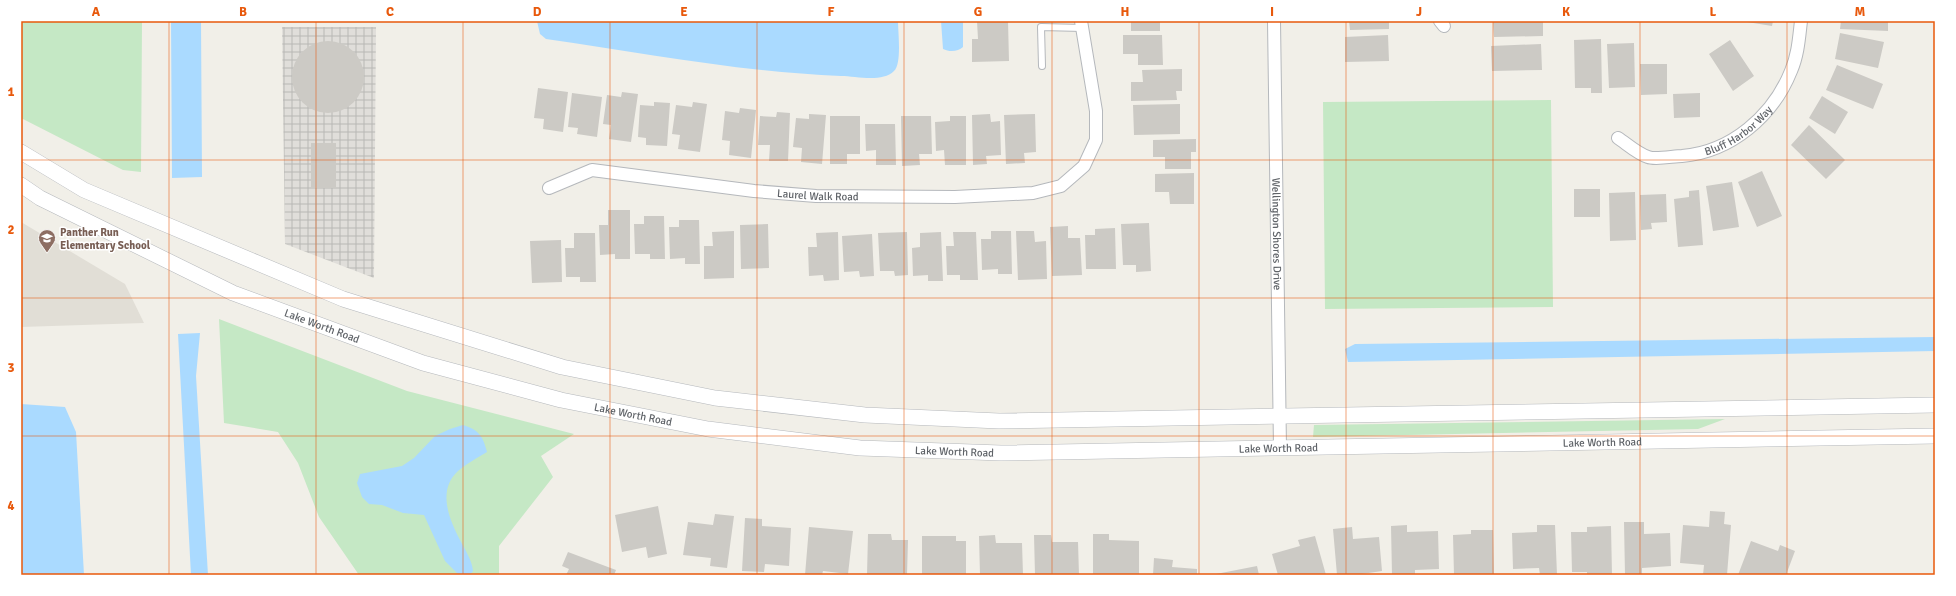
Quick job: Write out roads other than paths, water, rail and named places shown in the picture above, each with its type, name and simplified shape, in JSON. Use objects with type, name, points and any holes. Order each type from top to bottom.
[{"type":"street","name":"Wellington Shores Drive","points":[[1274,21],[1280,448]]},
{"type":"street","name":"Bluff Harbor Way","points":[[1618,138],[1649,158],[1694,155],[1716,148],[1739,136],[1758,121],[1783,90],[1792,70],[1798,50],[1802,21]]},
{"type":"street","name":"Laurel Walk Road","points":[[548,188],[592,170],[762,192],[816,196],[955,197],[1033,193],[1061,186],[1084,166],[1096,140],[1096,111],[1082,24]]},
{"type":"street","points":[[21,152],[84,190],[343,299],[562,367],[715,398],[865,415],[999,421],[1935,405]]},
{"type":"street","name":"Lake Worth Road","points":[[21,185],[40,198],[233,294],[423,363],[560,400],[708,429],[860,448],[1001,453],[1935,436]]},
{"type":"lane","points":[[1042,66],[1041,24],[1082,24]]},
{"type":"water","points":[[171,21],[201,21],[202,177],[172,178]]},
{"type":"water","points":[[537,21],[898,21],[899,55],[894,71],[883,77],[869,78],[803,74],[729,66],[546,39],[540,34]]},
{"type":"water","points":[[941,21],[963,21],[963,47],[961,49],[948,51],[943,49]]},
{"type":"water","points":[[200,333],[196,376],[208,575],[191,575],[178,334]]},
{"type":"water","points":[[1935,337],[1935,351],[1348,362],[1345,349],[1355,344]]},
{"type":"water","points":[[21,404],[65,407],[76,432],[84,575],[21,575]]},
{"type":"water","points":[[463,425],[480,434],[487,452],[468,463],[458,471],[448,487],[447,505],[449,514],[471,563],[473,571],[470,575],[459,575],[445,561],[424,515],[403,513],[382,505],[369,504],[362,497],[357,483],[360,474],[402,466],[414,458],[435,436]]},
{"type":"place","name":"Panther Run Elementary School","points":[[47,253]]}]
